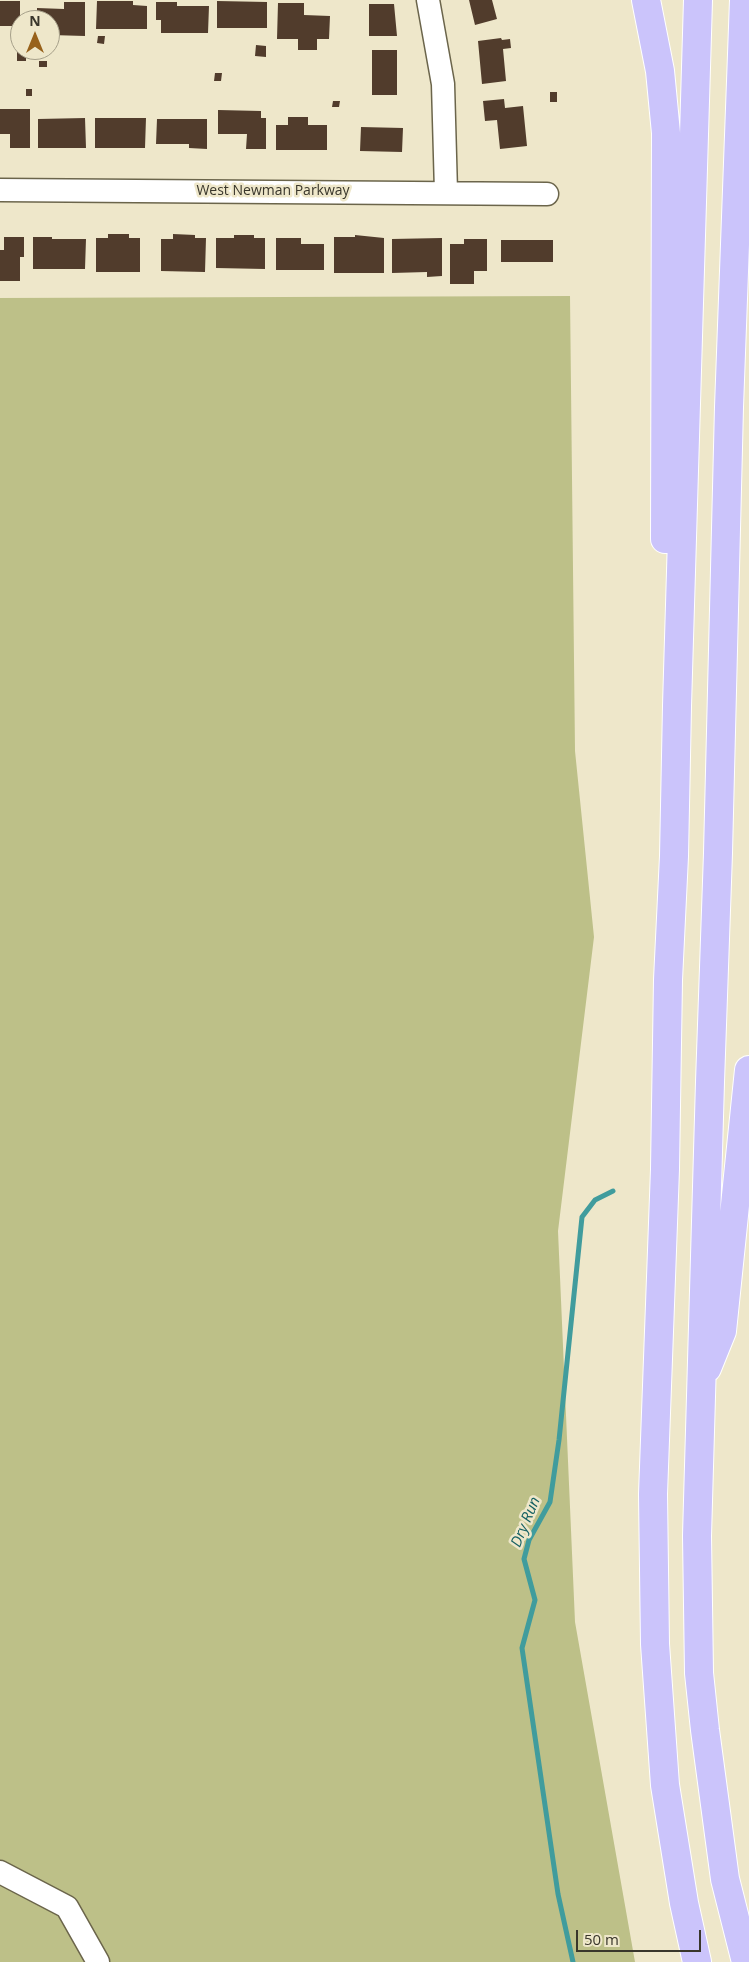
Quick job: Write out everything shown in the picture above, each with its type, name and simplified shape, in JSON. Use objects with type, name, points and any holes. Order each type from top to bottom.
[{"type":"highway","points":[[646,0],[653,30],[662,90],[667,168],[664,502],[670,837],[664,1179],[654,1494],[655,1644],[666,1785],[683,1894],[697,1962]]},
{"type":"highway","points":[[668,980],[674,865],[698,0]]},
{"type":"highway","points":[[744,0],[729,407],[718,862],[709,1091],[697,1536],[699,1672],[706,1739],[725,1879],[746,1962]]},
{"type":"highway","points":[[702,1381],[722,1331],[749,1070]]},
{"type":"street","points":[[428,0],[443,84],[446,192]]},
{"type":"street","name":"West Newman Parkway","points":[[0,190],[546,194]]},
{"type":"street","points":[[0,1872],[67,1907],[98,1962]]},
{"type":"green space","points":[[570,296],[575,751],[594,937],[558,1231],[575,1622],[635,1962],[0,1962],[0,298]]},
{"type":"building","points":[[469,0],[492,0],[497,19],[475,25]]},
{"type":"building","points":[[0,1],[20,1],[20,10],[10,10],[10,26],[0,26]]},
{"type":"building","points":[[97,1],[133,1],[133,5],[147,6],[147,29],[96,29]]},
{"type":"building","points":[[217,1],[267,2],[267,28],[217,28]]},
{"type":"building","points":[[64,2],[85,2],[85,36],[60,35],[60,10],[37,10],[37,8],[64,9]]},
{"type":"building","points":[[156,2],[177,2],[177,6],[209,6],[208,33],[161,33],[161,20],[156,20]]},
{"type":"building","points":[[278,3],[304,3],[304,15],[330,16],[329,39],[317,39],[317,50],[298,50],[298,39],[277,39]]},
{"type":"building","points":[[369,4],[394,4],[397,36],[369,36]]},
{"type":"building","points":[[98,36],[105,36],[104,44],[97,43]]},
{"type":"building","points":[[501,38],[502,40],[510,39],[511,48],[503,49],[506,81],[482,84],[478,41]]},
{"type":"building","points":[[256,45],[266,46],[266,57],[255,56]]},
{"type":"building","points":[[372,50],[397,50],[397,95],[372,95]]},
{"type":"building","points":[[39,61],[47,61],[47,67],[39,67]]},
{"type":"building","points":[[215,73],[222,73],[221,81],[214,81]]},
{"type":"building","points":[[26,89],[32,89],[32,96],[26,96]]},
{"type":"building","points":[[550,92],[557,92],[557,102],[550,102]]},
{"type":"building","points":[[504,99],[505,108],[523,106],[527,146],[500,149],[497,120],[485,121],[483,101]]},
{"type":"building","points":[[333,101],[340,101],[339,107],[332,107]]},
{"type":"building","points":[[0,109],[30,109],[30,148],[10,148],[10,134],[0,134]]},
{"type":"building","points":[[218,110],[261,111],[261,118],[266,118],[266,149],[246,149],[247,134],[218,134]]},
{"type":"building","points":[[288,117],[308,117],[308,125],[327,125],[327,150],[276,150],[276,125],[288,125]]},
{"type":"building","points":[[85,118],[86,148],[38,148],[38,119]]},
{"type":"building","points":[[95,118],[146,118],[145,148],[95,148]]},
{"type":"building","points":[[157,119],[207,119],[207,149],[189,148],[189,144],[156,144]]},
{"type":"building","points":[[361,127],[403,128],[402,152],[360,151]]},
{"type":"building","points":[[108,234],[129,234],[129,238],[140,238],[140,272],[96,272],[96,238],[108,238]]},
{"type":"building","points":[[173,234],[195,235],[195,238],[206,238],[205,272],[161,271],[161,239],[173,239]]},
{"type":"building","points":[[234,235],[254,235],[254,238],[265,238],[265,269],[216,268],[216,238],[234,238]]},
{"type":"building","points":[[355,235],[384,238],[384,273],[334,273],[334,237],[355,237]]},
{"type":"building","points":[[4,237],[24,237],[24,257],[20,257],[20,281],[0,281],[0,250],[4,250]]},
{"type":"building","points":[[33,237],[86,239],[85,269],[33,269]]},
{"type":"building","points":[[276,238],[301,238],[301,244],[324,244],[324,270],[276,270]]},
{"type":"building","points":[[442,238],[442,276],[427,277],[427,272],[392,273],[392,239]]},
{"type":"building","points":[[464,239],[487,239],[487,271],[474,271],[474,284],[450,284],[450,244],[464,244]]},
{"type":"building","points":[[501,240],[553,240],[553,262],[501,262]]},
{"type":"waterway","name":"Dry Run","points":[[573,1962],[558,1894],[522,1648],[535,1600],[524,1559],[529,1540],[550,1502],[559,1440],[582,1217],[595,1200],[613,1191]]}]
